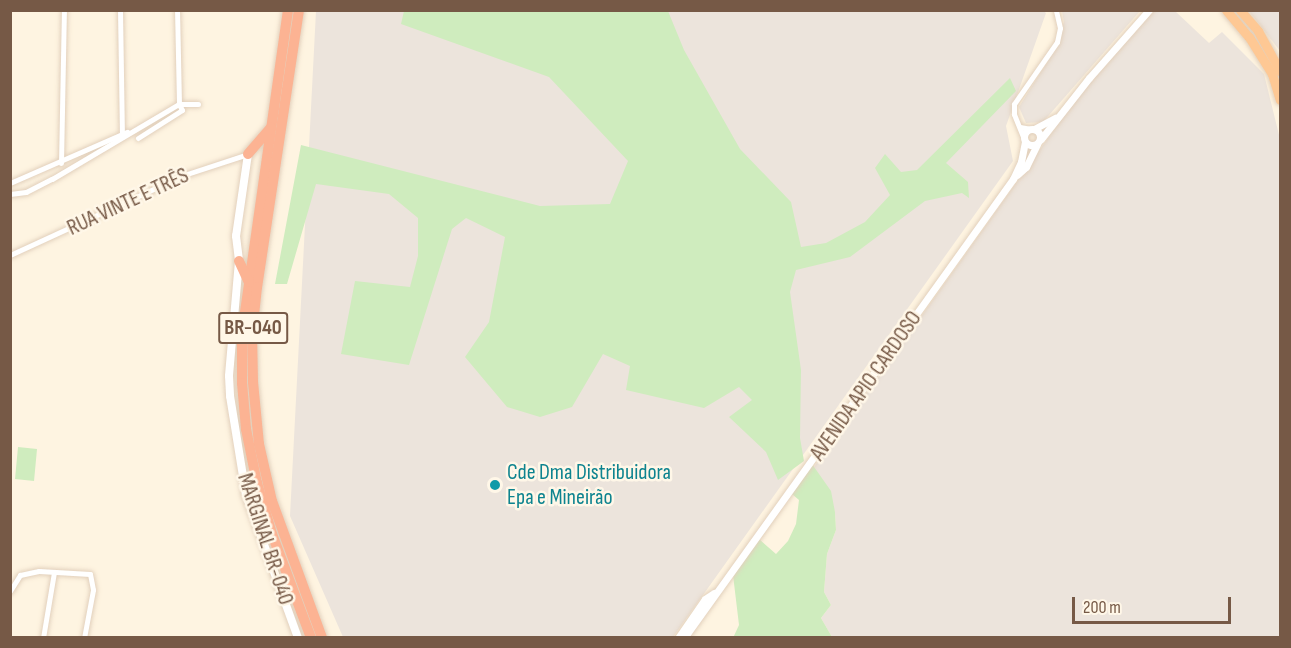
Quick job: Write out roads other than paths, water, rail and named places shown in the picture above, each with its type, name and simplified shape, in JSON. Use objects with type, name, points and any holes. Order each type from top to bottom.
[{"type":"highway","name":"BR-040","points":[[288,10],[242,335],[246,429],[257,483],[272,534],[311,638]]},
{"type":"highway","name":"BR-040","points":[[299,10],[257,286],[252,334],[253,382],[259,444],[272,501],[322,638]]},
{"type":"highway","points":[[1226,10],[1249,36],[1261,55],[1272,74],[1281,100]]},
{"type":"highway","points":[[1240,10],[1258,31],[1281,71]]},
{"type":"highway","points":[[248,154],[271,127]]},
{"type":"highway","points":[[238,261],[249,283]]},
{"type":"main road","name":"MARGINAL BR-040","points":[[248,154],[236,236],[238,261],[229,376],[233,426],[246,495],[298,638]]},
{"type":"street","points":[[61,163],[64,10]]},
{"type":"street","points":[[120,10],[121,136]]},
{"type":"street","points":[[138,138],[180,113],[177,10]]},
{"type":"street","points":[[1020,127],[1039,132],[1039,141],[1031,145],[1025,140],[1014,114],[1014,104],[1057,42],[1060,28],[1056,10]]},
{"type":"street","name":"AVENIDA APIO CARDOSO","points":[[1013,178],[1026,166],[1039,141],[1057,116],[1149,10]]},
{"type":"street","points":[[10,183],[121,136],[179,104],[198,104]]},
{"type":"street","name":"AVENIDA APIO CARDOSO","points":[[1032,129],[1057,116]]},
{"type":"street","points":[[1025,140],[1025,133],[1032,129]]},
{"type":"street","points":[[10,195],[26,192],[52,179],[121,136]]},
{"type":"street","name":"AVENIDA APIO CARDOSO","points":[[684,638],[1013,178],[1021,162],[1025,140]]},
{"type":"street","name":"RUA VINTE E TRÊS","points":[[10,255],[184,175],[248,154]]},
{"type":"street","points":[[10,591],[20,575],[39,571],[86,573],[93,579],[84,638]]},
{"type":"street","points":[[43,638],[54,572]]},
{"type":"street","name":"AVENIDA APIO CARDOSO","points":[[678,638],[705,599],[716,591]]},
{"type":"place","name":"Cde Dma Distribuidora Epa e Mineirão","points":[[495,485]]}]
